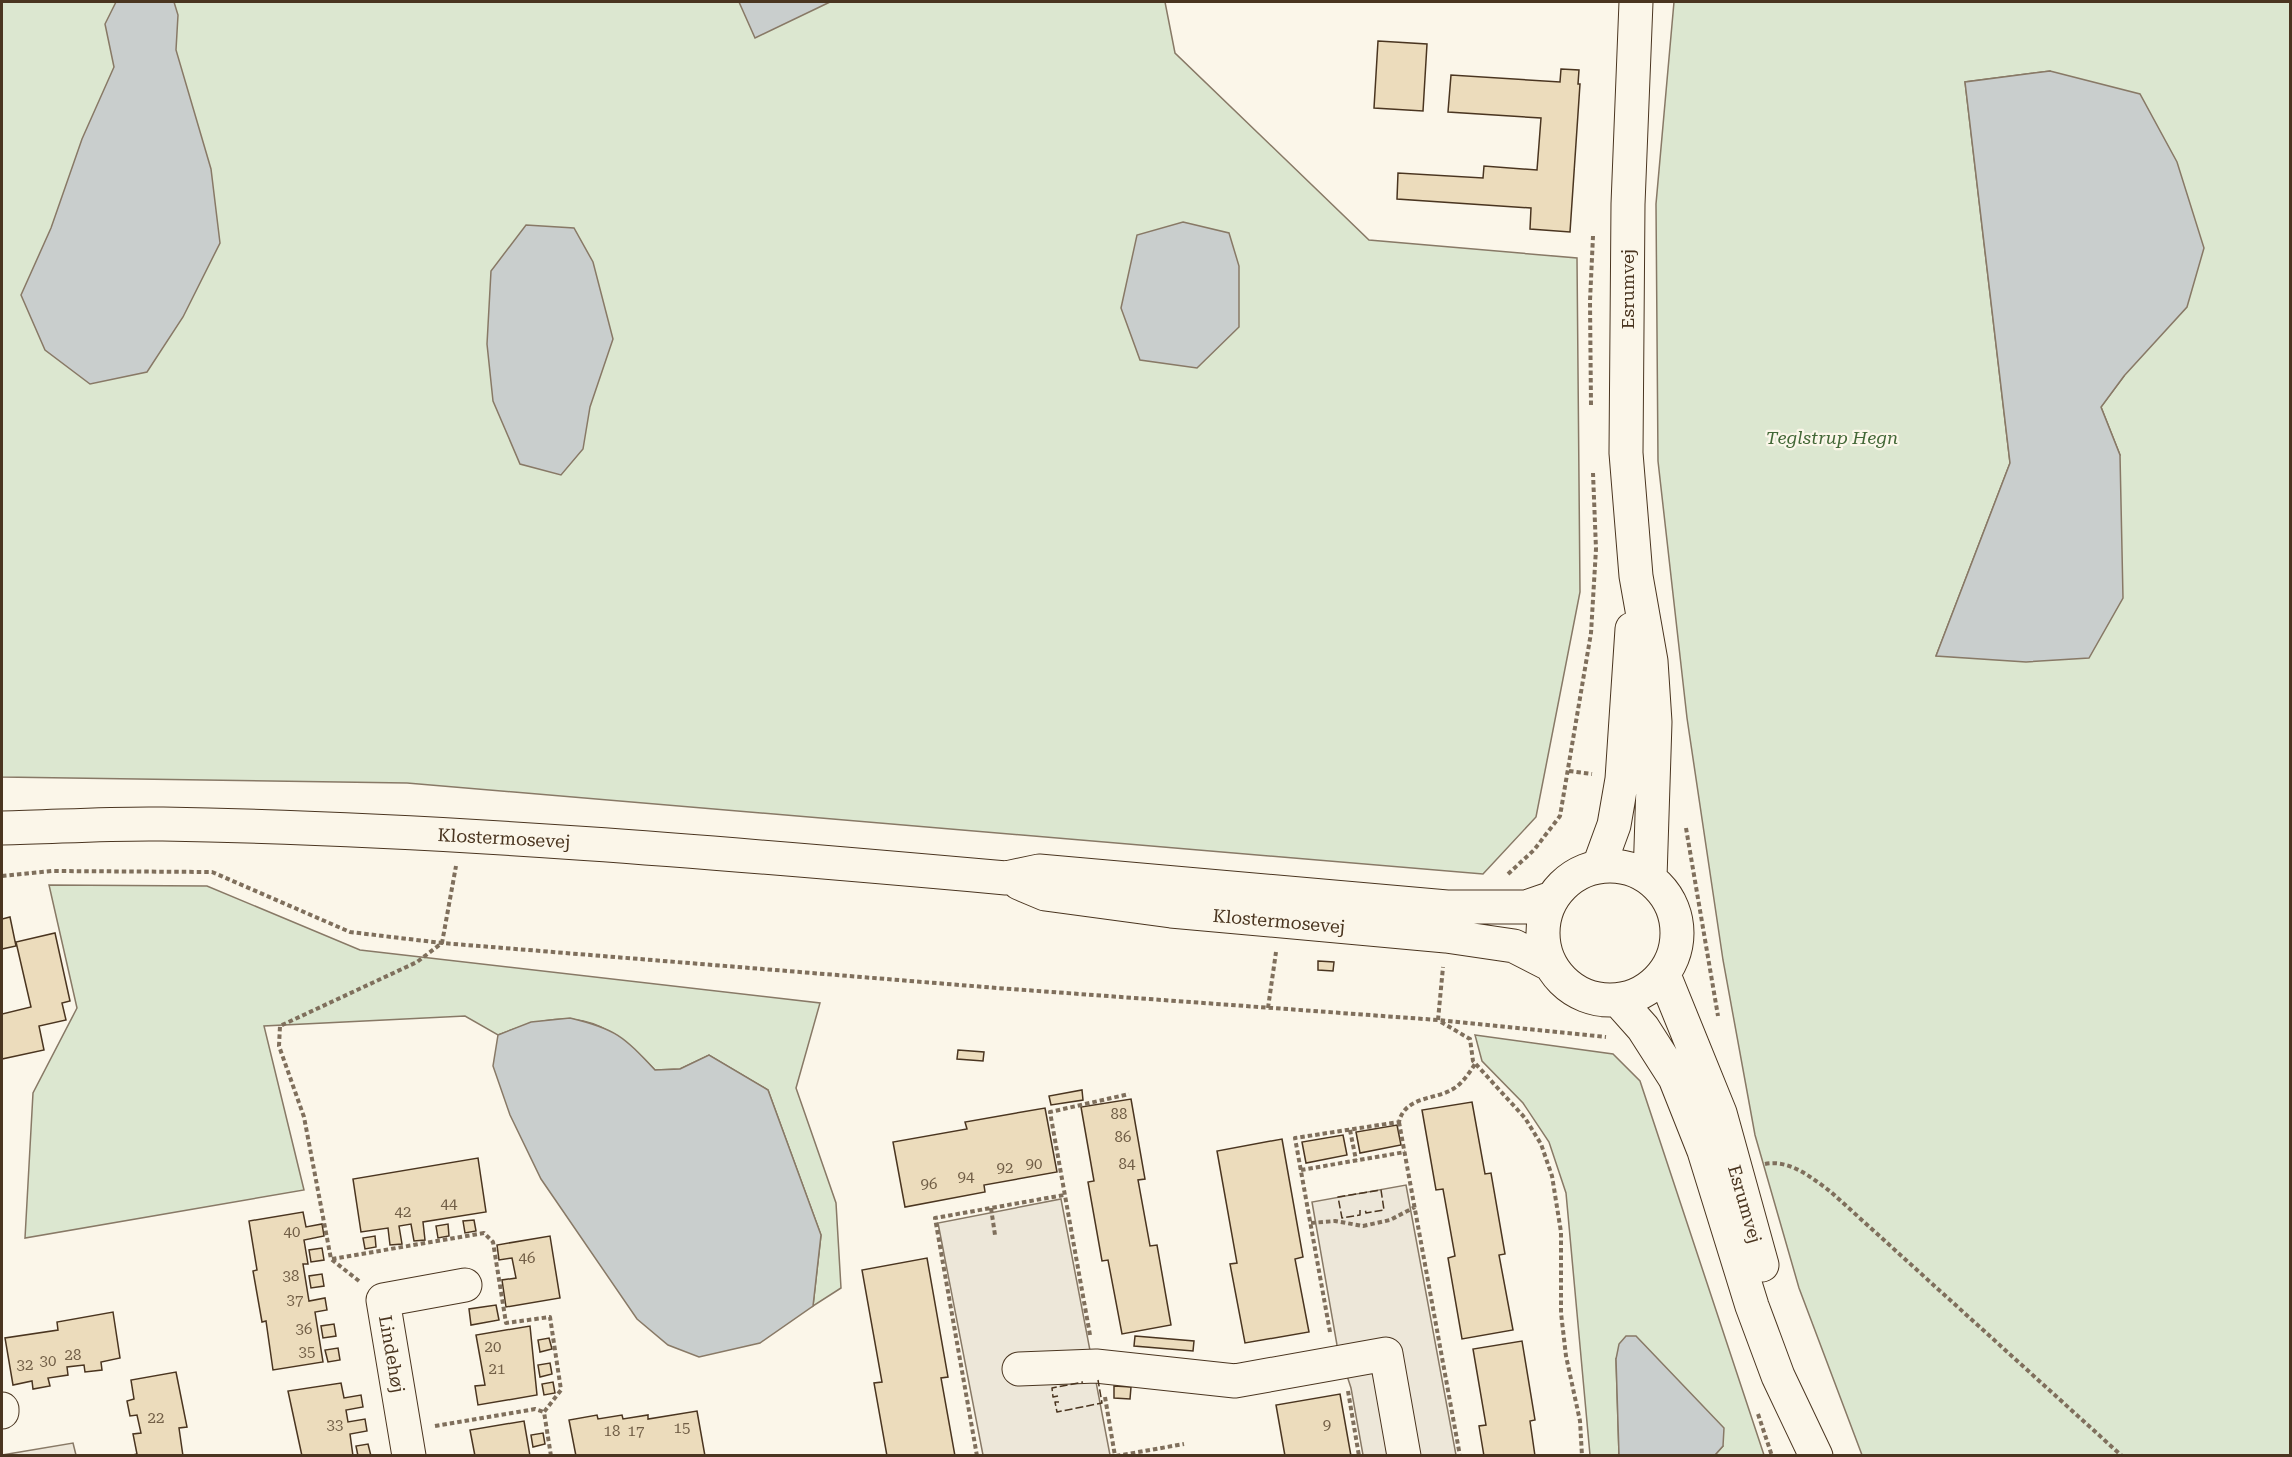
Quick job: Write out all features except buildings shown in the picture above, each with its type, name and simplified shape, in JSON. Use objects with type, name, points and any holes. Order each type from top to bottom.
[{"type":"main road","name":"Esrumvej","points":[[1636,2],[1628,204],[1626,453],[1636,576],[1650,661],[1654,722],[1650,878]]},
{"type":"main road","name":"Esrumvej","points":[[1599,866],[1614,825],[1622,779],[1636,576]]},
{"type":"main road","name":"Klostermosevej","points":[[2,828],[162,824],[462,835],[709,851],[1006,878],[1040,871],[1447,906],[1526,907],[1552,898]]},
{"type":"main road","points":[[1599,866],[1617,866],[1634,870],[1650,878],[1668,897],[1677,921],[1676,947],[1664,975],[1651,987],[1635,996],[1618,1000],[1598,999],[1579,993],[1563,981],[1551,965],[1545,949],[1543,932],[1552,898],[1564,883],[1580,872],[1599,866]]},
{"type":"main road","name":"Klostermosevej","points":[[1006,878],[1045,894],[1101,902],[1171,911],[1446,936],[1514,946],[1551,965]]},
{"type":"main road","name":"Esrumvej","points":[[1664,975],[1720,1113],[1772,1298],[1795,1369],[1813,1448]]},
{"type":"main road","name":"Esrumvej","points":[[1618,1000],[1643,1028],[1674,1078],[1704,1152],[1759,1326],[1778,1376],[1813,1448]]},
{"type":"main road","name":"Lindehøj","points":[[407,1443],[383,1300],[465,1285]]},
{"type":"main road","points":[[1019,1369],[1100,1380],[1235,1381],[1342,1376],[1386,1354],[1404,1455]]},
{"type":"path","points":[[1504,877],[1534,850],[1560,816],[1569,771]]},
{"type":"path","points":[[1684,817],[1719,1028]]},
{"type":"path","points":[[383,1300],[331,1260],[304,1116],[279,1046],[280,1026],[417,962],[442,943],[462,835]]},
{"type":"path","points":[[2,876],[52,871],[212,872],[350,932],[442,943],[985,987],[1438,1020],[1608,1037]]},
{"type":"path","points":[[1438,1020],[1443,961]]},
{"type":"path","points":[[1438,1020],[1470,1040],[1475,1064],[1525,1118],[1541,1144],[1552,1176],[1561,1232],[1562,1313],[1565,1346],[1580,1421],[1582,1455]]},
{"type":"path","points":[[1460,1455],[1400,1122],[1401,1115],[1411,1105],[1428,1096],[1453,1089],[1475,1064]]},
{"type":"path","points":[[1130,1094],[1050,1112],[1064,1195],[1116,1455],[1184,1444]]},
{"type":"path","points":[[1359,1455],[1295,1138],[1400,1122]]},
{"type":"path","points":[[1350,1130],[1356,1160]]},
{"type":"path","points":[[1301,1170],[1405,1152]]},
{"type":"path","points":[[1756,1166],[1772,1162],[1798,1168],[1831,1192],[2122,1455]]},
{"type":"path","points":[[977,1455],[934,1218],[1064,1195]]},
{"type":"path","points":[[1311,1223],[1335,1221],[1363,1226],[1390,1220],[1415,1207]]},
{"type":"path","points":[[991,1208],[995,1235]]},
{"type":"path","points":[[407,1443],[535,1409],[544,1412]]},
{"type":"path","points":[[1758,1413],[1772,1455]]},
{"type":"green space","points":[[2,2],[1165,2],[1175,53],[1369,240],[1577,258],[1580,592],[1536,817],[1483,874],[407,783],[2,777]]},
{"type":"green space","name":"Teglstrup Hegn","points":[[1674,2],[2290,2],[2290,1455],[1862,1455],[1799,1288],[1755,1135],[1723,960],[1687,718],[1658,461],[1656,204]],"holes":[[[2050,71],[2124,376],[2101,407],[2120,455],[1936,656],[2010,463],[1965,82]]]},
{"type":"green space","points":[[49,885],[207,886],[360,950],[820,1003],[796,1088],[836,1203],[841,1288],[813,1306],[821,1235],[768,1090],[709,1055],[680,1069],[655,1070],[636,1051],[601,1027],[583,1021],[565,1019],[523,1026],[498,1035],[465,1016],[264,1026],[304,1190],[25,1238],[33,1093],[77,1008]]},
{"type":"green space","points":[[1475,1035],[1613,1054],[1640,1081],[1764,1455],[1715,1455],[1723,1446],[1616,1359],[1619,1455],[1590,1455],[1566,1193],[1549,1142],[1523,1103],[1482,1061]]},
{"type":"shaded area","points":[[116,2],[174,2],[178,15],[176,50],[211,169],[220,243],[183,317],[147,372],[90,384],[45,350],[21,295],[51,228],[82,139],[114,67],[105,24]]},
{"type":"shaded area","points":[[739,2],[830,2],[755,38]]},
{"type":"shaded area","points":[[2050,71],[2140,94],[2177,162],[2204,248],[2187,307],[2124,376],[2101,407],[2120,455],[2123,598],[2089,658],[2026,662],[1936,656],[2010,463],[1965,82]]},
{"type":"shaded area","points":[[1183,222],[1229,233],[1239,266],[1239,327],[1197,368],[1140,360],[1121,308],[1137,235]]},
{"type":"shaded area","points":[[526,225],[574,228],[593,262],[613,339],[590,407],[583,449],[561,475],[520,464],[493,401],[487,344],[491,271]]},
{"type":"shaded area","points":[[570,1018],[598,1026],[618,1035],[655,1070],[680,1069],[709,1055],[768,1090],[821,1235],[813,1306],[760,1343],[699,1357],[668,1345],[637,1319],[541,1179],[510,1115],[493,1066],[498,1035],[531,1022]]},
{"type":"shaded area","points":[[1406,1185],[1456,1455],[1363,1455],[1351,1388],[1337,1345],[1312,1202]]},
{"type":"shaded area","points":[[1061,1199],[1110,1455],[983,1455],[938,1223]]},
{"type":"shaded area","points":[[1626,1336],[1636,1336],[1724,1428],[1723,1446],[1715,1455],[1619,1455],[1616,1359],[1619,1344]]},
{"type":"shaded area","points":[[73,1443],[76,1455],[2,1455]]},
{"type":"fence","points":[[1360,1210],[1360,1215],[1342,1218],[1338,1197],[1381,1190],[1384,1210],[1366,1213],[1365,1209]]},
{"type":"fence","points":[[1059,1402],[1055,1402],[1057,1412],[1102,1403],[1098,1380]]},
{"type":"fence","points":[[1058,1396],[1053,1397],[1052,1388],[1083,1382]]}]
